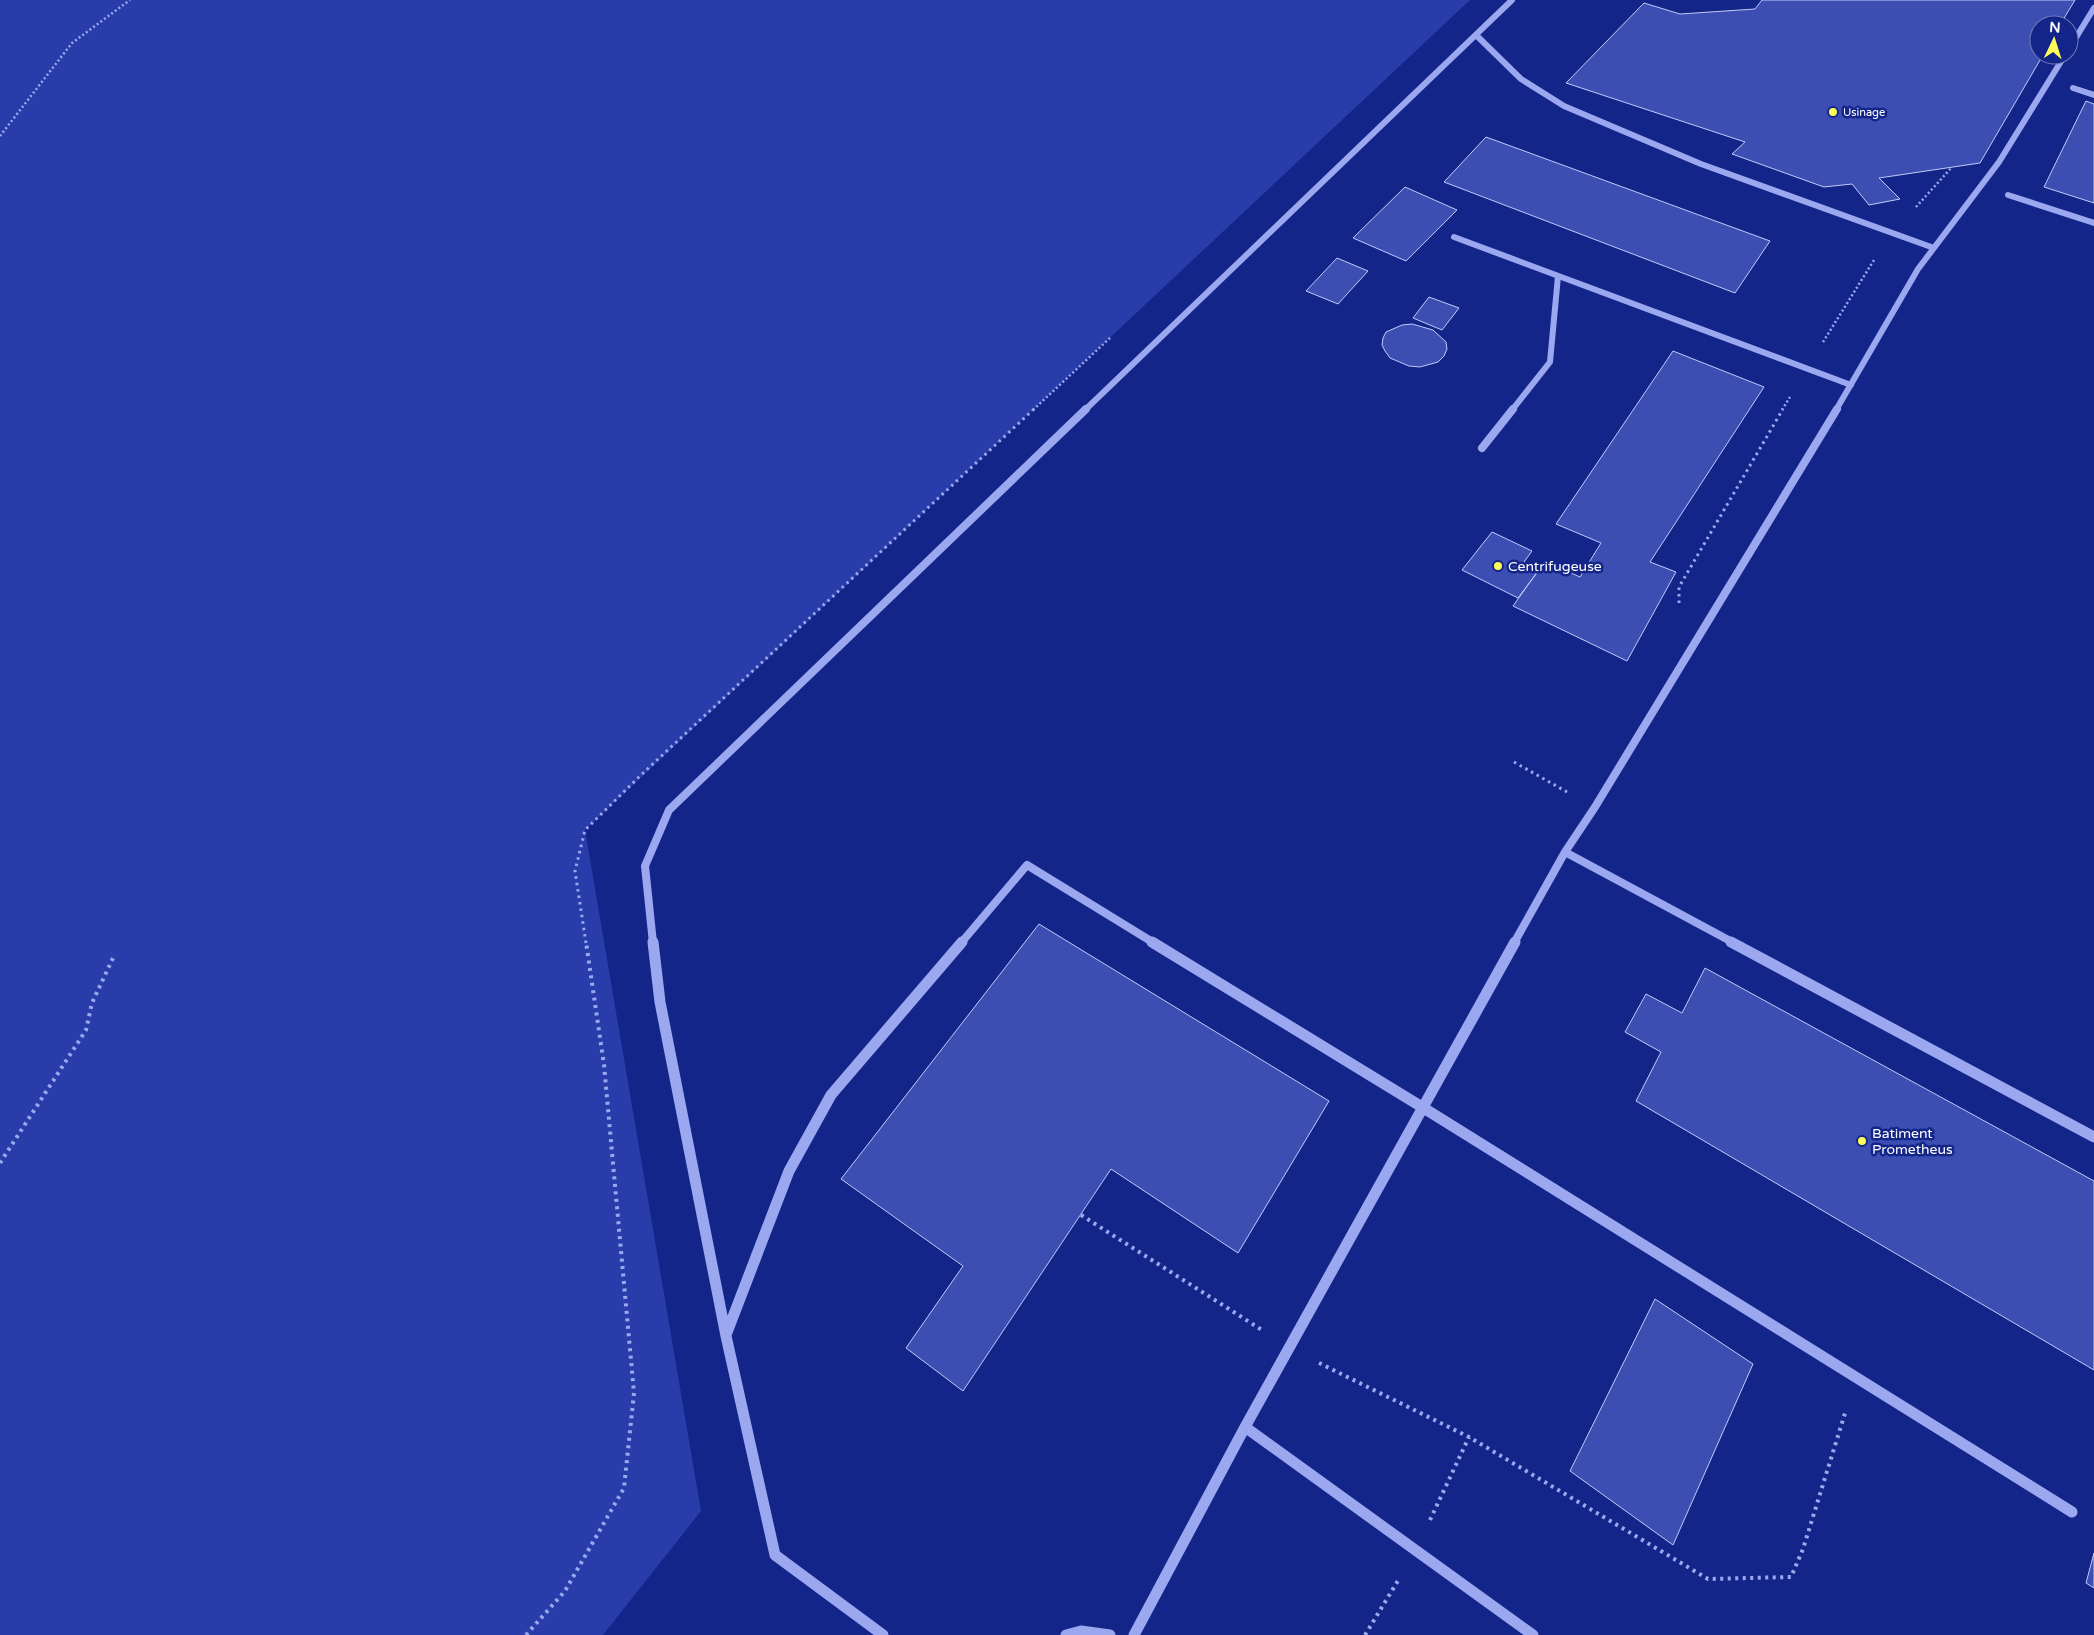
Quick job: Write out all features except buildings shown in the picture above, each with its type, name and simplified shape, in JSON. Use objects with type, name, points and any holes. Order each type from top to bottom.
[{"type":"street","points":[[883,1635],[775,1555],[726,1336],[660,1002],[645,866],[669,810],[1512,0]]},
{"type":"street","points":[[2079,32],[2094,8]]},
{"type":"street","points":[[1476,35],[1521,79],[1564,106],[1701,164],[1934,248]]},
{"type":"street","points":[[1134,1635],[1245,1427],[1565,852],[1595,806],[1851,386],[1918,269],[1999,162],[2059,65]]},
{"type":"street","points":[[2074,88],[2094,94]]},
{"type":"street","points":[[2008,195],[2094,223]]},
{"type":"street","points":[[1454,237],[1851,386]]},
{"type":"street","points":[[1482,448],[1550,362],[1558,276]]},
{"type":"street","points":[[1565,852],[2094,1137]]},
{"type":"street","points":[[726,1336],[789,1171],[831,1095],[1027,865],[1422,1107],[2072,1512]]},
{"type":"street","points":[[1245,1427],[1533,1635]]},
{"type":"street","points":[[1066,1635],[1081,1631],[1110,1635]]},
{"type":"path","points":[[0,136],[72,43],[130,0]]},
{"type":"path","points":[[1679,612],[1679,587],[1806,369],[1890,232],[1924,200],[1952,167]]},
{"type":"path","points":[[526,1635],[565,1590],[624,1488],[634,1393],[604,1065],[575,871],[585,830],[641,775],[1116,333]]},
{"type":"path","points":[[0,1163],[86,1030],[92,1003],[113,958]]},
{"type":"path","points":[[1468,1437],[1708,1579],[1790,1576],[1803,1549],[1856,1378]]},
{"type":"shaded area","points":[[0,0],[1470,0],[585,830],[701,1511],[603,1635],[0,1635]]},
{"type":"place","name":"Usinage","points":[[1833,112]]},
{"type":"place","name":"Centrifugeuse","points":[[1498,566]]},
{"type":"place","name":"Batiment Prometheus","points":[[1862,1141]]}]
